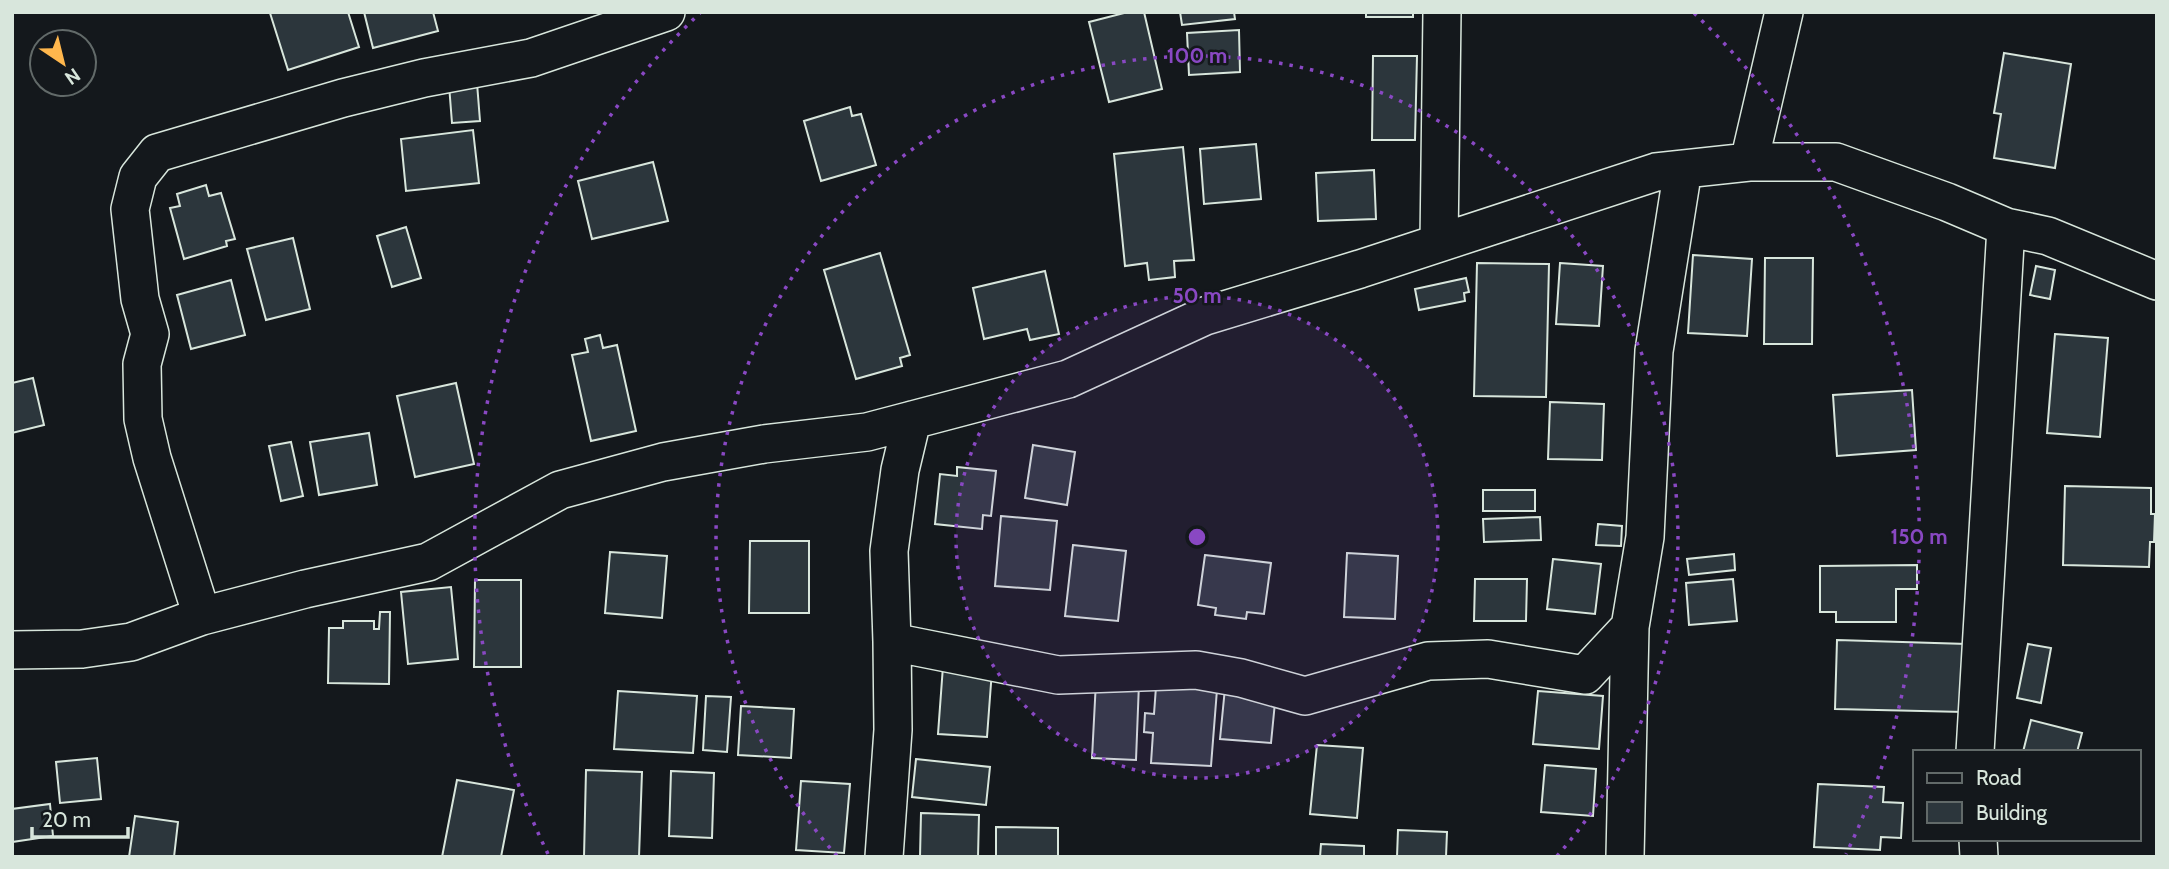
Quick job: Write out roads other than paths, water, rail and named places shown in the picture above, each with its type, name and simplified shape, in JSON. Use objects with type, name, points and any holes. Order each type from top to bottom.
[{"type":"street","points":[[202,616],[152,458],[143,419],[142,365],[149,334],[140,299],[130,209],[138,177],[158,153],[342,98],[424,78],[531,58],[666,12]]},
{"type":"street","points":[[1439,243],[1442,12]]},
{"type":"street","points":[[1749,162],[1784,12]]},
{"type":"street","points":[[12,650],[82,649],[131,642],[202,616],[305,589],[428,562],[560,490],[663,462],[764,444],[867,432],[1068,379],[1205,316],[1656,172],[1749,162],[1836,162],[1947,202],[2006,227],[2048,236],[2157,281]]},
{"type":"street","points":[[1625,857],[1630,627],[1645,537],[1654,351],[1683,169]]},
{"type":"street","points":[[1975,750],[2006,227]]},
{"type":"street","points":[[884,857],[893,730],[889,551],[900,470],[912,420]]},
{"type":"street","points":[[892,642],[1058,675],[1196,670],[1241,678],[1305,696],[1428,661],[1488,659],[1586,675],[1630,627]]}]
